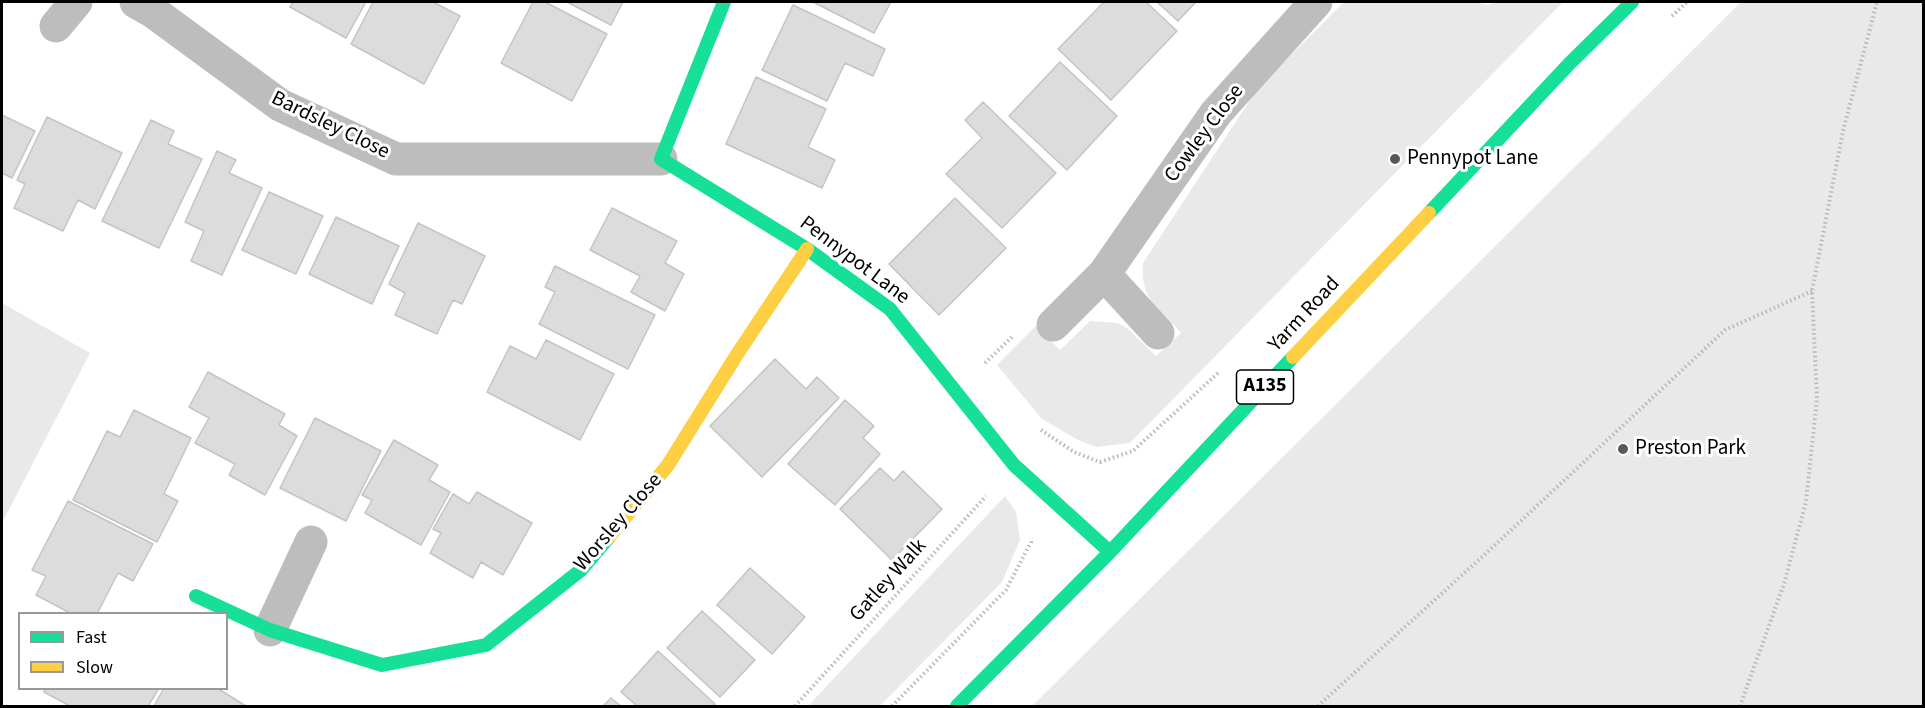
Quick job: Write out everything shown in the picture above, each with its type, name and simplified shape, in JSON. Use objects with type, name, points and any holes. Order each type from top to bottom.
[{"type":"street","points":[[56,26],[76,2]]},
{"type":"street","name":"Bardsley Close","points":[[136,2],[152,11],[280,105],[396,159],[661,159]]},
{"type":"street","points":[[661,159],[723,2]]},
{"type":"street","name":"Cowley Close","points":[[1053,325],[1104,273],[1216,112],[1316,2]]},
{"type":"street","name":"Yarm Road","points":[[957,706],[1110,552],[1570,63],[1632,2]]},
{"type":"street","name":"Pennypot Lane","points":[[661,159],[807,249],[891,309],[1014,465],[1110,552]]},
{"type":"street","name":"Worsley Close","points":[[196,596],[270,630],[382,665],[486,645],[580,570],[668,465],[736,356],[807,249]]},
{"type":"street","points":[[1104,273],[1158,333]]},
{"type":"street","points":[[270,630],[311,542]]},
{"type":"path","points":[[1740,706],[1784,584],[1806,502],[1817,399],[1812,291],[1843,131],[1877,2]]},
{"type":"path","points":[[1317,706],[1494,546],[1725,330],[1812,291]]},
{"type":"path","points":[[956,390],[1039,311],[1053,325]]},
{"type":"path","points":[[1037,427],[1074,452],[1100,462],[1133,451],[1225,365]]},
{"type":"path","name":"Gatley Walk","points":[[795,706],[988,494]]},
{"type":"path","points":[[892,706],[1006,590],[1031,542],[1031,533]]},
{"type":"shaded area","points":[[1344,2],[1476,2],[1488,5],[1495,2],[1563,2],[1130,443],[1096,447],[1078,440],[1042,419],[997,365],[1036,326],[1060,350],[1090,321],[1118,323],[1127,328],[1156,356],[1181,333],[1148,295],[1143,276],[1143,263],[1258,88]]},
{"type":"shaded area","name":"Preston Park","points":[[1741,2],[1923,2],[1923,706],[1032,706]]},
{"type":"shaded area","points":[[2,303],[90,353],[2,523]]},
{"type":"shaded area","points":[[1005,496],[1016,512],[1020,540],[1002,582],[880,706],[808,706]]},
{"type":"building","points":[[293,2],[366,2],[346,38],[290,7]]},
{"type":"building","points":[[373,2],[433,2],[460,16],[424,84],[351,44]]},
{"type":"building","points":[[533,2],[545,2],[607,34],[572,101],[501,63]]},
{"type":"building","points":[[567,2],[623,2],[611,25]]},
{"type":"building","points":[[813,2],[891,2],[874,33]]},
{"type":"building","points":[[1104,2],[1146,2],[1177,31],[1111,100],[1058,49]]},
{"type":"building","points":[[1157,2],[1196,2],[1178,21]]},
{"type":"building","points":[[793,5],[885,49],[873,76],[845,63],[827,101],[762,70]]},
{"type":"building","points":[[1060,62],[1117,116],[1067,170],[1009,116]]},
{"type":"building","points":[[756,77],[826,109],[808,147],[835,160],[822,188],[726,144]]},
{"type":"building","points":[[983,102],[1056,173],[1002,228],[946,174],[982,138],[965,120]]},
{"type":"building","points":[[2,115],[35,131],[12,178],[2,173]]},
{"type":"building","points":[[47,117],[122,153],[95,209],[78,200],[63,231],[14,208],[25,184],[17,180]]},
{"type":"building","points":[[151,120],[174,131],[168,144],[202,159],[159,248],[102,221]]},
{"type":"building","points":[[217,151],[236,160],[229,173],[262,188],[222,275],[191,261],[204,231],[185,222]]},
{"type":"building","points":[[269,192],[323,216],[296,274],[242,250]]},
{"type":"building","points":[[955,198],[1006,248],[939,315],[889,264]]},
{"type":"building","points":[[612,208],[677,241],[665,263],[684,274],[665,311],[631,292],[640,276],[590,250]]},
{"type":"building","points":[[336,217],[399,246],[372,304],[309,274]]},
{"type":"building","points":[[418,223],[485,256],[462,304],[453,300],[437,334],[395,315],[405,293],[389,284]]},
{"type":"building","points":[[555,266],[655,315],[628,369],[539,324],[555,292],[545,287]]},
{"type":"building","points":[[546,340],[614,374],[580,440],[487,392],[510,346],[536,359]]},
{"type":"building","points":[[775,359],[806,389],[817,377],[839,398],[762,477],[710,426]]},
{"type":"building","points":[[208,372],[285,414],[279,425],[297,436],[265,495],[229,475],[235,464],[195,443],[209,418],[189,407]]},
{"type":"building","points":[[845,400],[874,426],[863,438],[880,454],[835,505],[788,464]]},
{"type":"building","points":[[134,410],[191,438],[164,494],[178,501],[157,542],[73,500],[107,431],[120,437]]},
{"type":"building","points":[[315,418],[381,451],[346,521],[280,488]]},
{"type":"building","points":[[394,440],[438,465],[429,480],[450,492],[421,545],[365,513],[372,500],[362,495]]},
{"type":"building","points":[[880,468],[894,481],[903,471],[942,509],[892,560],[840,509]]},
{"type":"building","points":[[477,492],[532,523],[503,575],[481,562],[473,578],[430,553],[441,533],[433,529],[453,494],[469,504]]},
{"type":"building","points":[[68,501],[153,544],[133,581],[118,573],[98,612],[68,612],[36,595],[46,576],[32,570]]},
{"type":"building","points":[[750,568],[805,617],[772,654],[717,605]]},
{"type":"building","points":[[702,611],[755,660],[720,697],[667,648]]},
{"type":"building","points":[[658,651],[715,704],[712,706],[637,706],[621,692]]},
{"type":"building","points":[[44,690],[158,690],[148,706],[70,706],[44,692]]},
{"type":"building","points":[[163,690],[220,690],[246,706],[154,706]]},
{"type":"building","points":[[611,698],[621,706],[603,706]]},
{"type":"traffic: fast","points":[[724,2],[661,159],[807,249],[890,309],[1014,465],[1110,552]]},
{"type":"traffic: fast","points":[[1429,213],[1570,63],[1632,2]]},
{"type":"traffic: fast","points":[[957,706],[1110,552],[1293,357]]},
{"type":"traffic: fast","points":[[196,596],[270,630],[382,665],[486,645],[581,570],[609,537]]},
{"type":"traffic: slow","points":[[1293,357],[1429,213]]},
{"type":"traffic: slow","points":[[609,537],[668,465],[736,356],[807,249]]},
{"type":"place","name":"Pennypot Lane","points":[[1395,159]]},
{"type":"place","name":"Preston Park","points":[[1623,449]]}]
